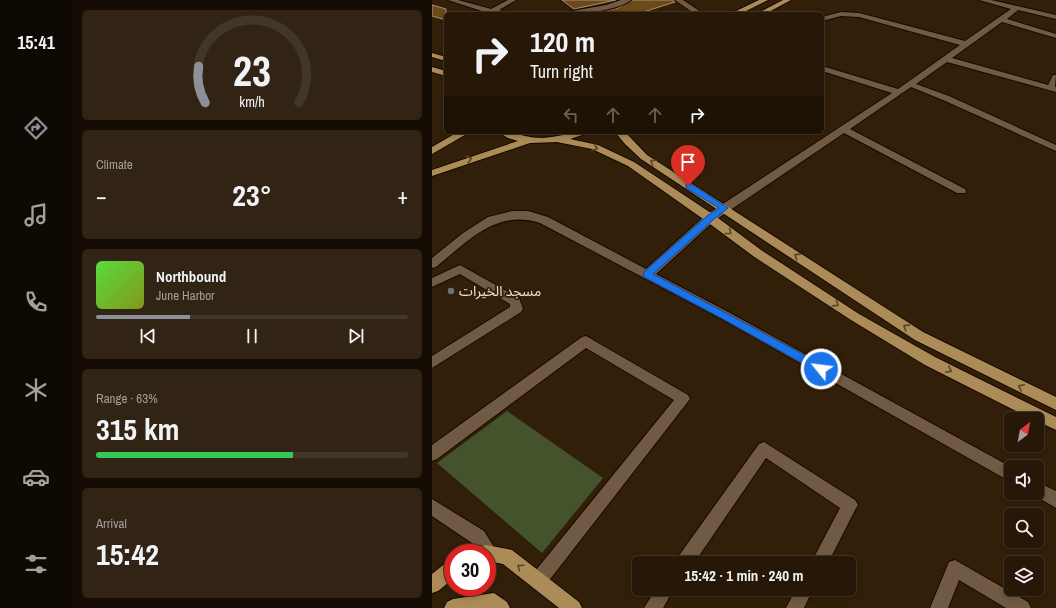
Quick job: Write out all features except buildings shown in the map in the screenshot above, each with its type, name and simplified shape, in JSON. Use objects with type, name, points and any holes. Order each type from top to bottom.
[{"type":"main road","points":[[738,12],[765,0]]},
{"type":"main road","points":[[764,12],[788,0]]},
{"type":"main road","points":[[432,55],[444,58]]},
{"type":"main road","points":[[432,69],[444,73]]},
{"type":"main road","points":[[432,151],[462,134]]},
{"type":"main road","points":[[510,134],[529,140]]},
{"type":"main road","points":[[432,172],[529,140],[557,139],[575,134]]},
{"type":"main road","points":[[622,134],[644,157],[919,336],[1056,404]]},
{"type":"main road","points":[[557,139],[594,147],[630,164],[710,218],[757,253],[855,317],[930,360],[1056,424]]},
{"type":"main road","points":[[496,554],[506,556],[573,608]]},
{"type":"main road","points":[[432,585],[444,575]]},
{"type":"main road","points":[[453,608],[494,602],[501,608]]},
{"type":"street","points":[[451,0],[491,12],[513,0]]},
{"type":"street","points":[[578,12],[607,7],[628,0]]},
{"type":"street","points":[[678,0],[697,12]]},
{"type":"street","points":[[982,0],[1056,17]]},
{"type":"street","points":[[997,0],[1056,13]]},
{"type":"street","points":[[647,275],[710,218],[899,92],[1017,8]]},
{"type":"street","points":[[824,18],[841,14],[859,15],[966,44]]},
{"type":"street","points":[[1000,19],[1056,36]]},
{"type":"street","points":[[946,58],[1053,89],[1056,77]]},
{"type":"street","points":[[824,69],[899,92]]},
{"type":"street","points":[[910,84],[946,98],[1056,148]]},
{"type":"street","points":[[844,128],[961,191]]},
{"type":"street","points":[[432,264],[467,236],[492,220],[512,215],[528,215],[544,220],[726,316],[1004,471]]},
{"type":"street","points":[[432,283],[460,269],[515,301],[518,308],[432,363]]},
{"type":"street","points":[[432,454],[586,341],[682,399],[538,581]]},
{"type":"street","points":[[689,556],[764,449],[850,505],[823,556]]},
{"type":"street","points":[[1044,494],[1056,500]]},
{"type":"street","points":[[432,507],[478,537],[482,544]]},
{"type":"street","points":[[939,608],[955,568],[1022,608]]},
{"type":"street","points":[[653,608],[661,596]]},
{"type":"street","points":[[795,608],[801,596]]},
{"type":"green space","points":[[507,411],[603,478],[542,553],[437,463]]},
{"type":"place","name":"مسجد الخيرات","points":[[451,291]]},
{"type":"route","points":[[688,186],[724,208],[710,218],[647,275],[726,316],[821,369]]}]
